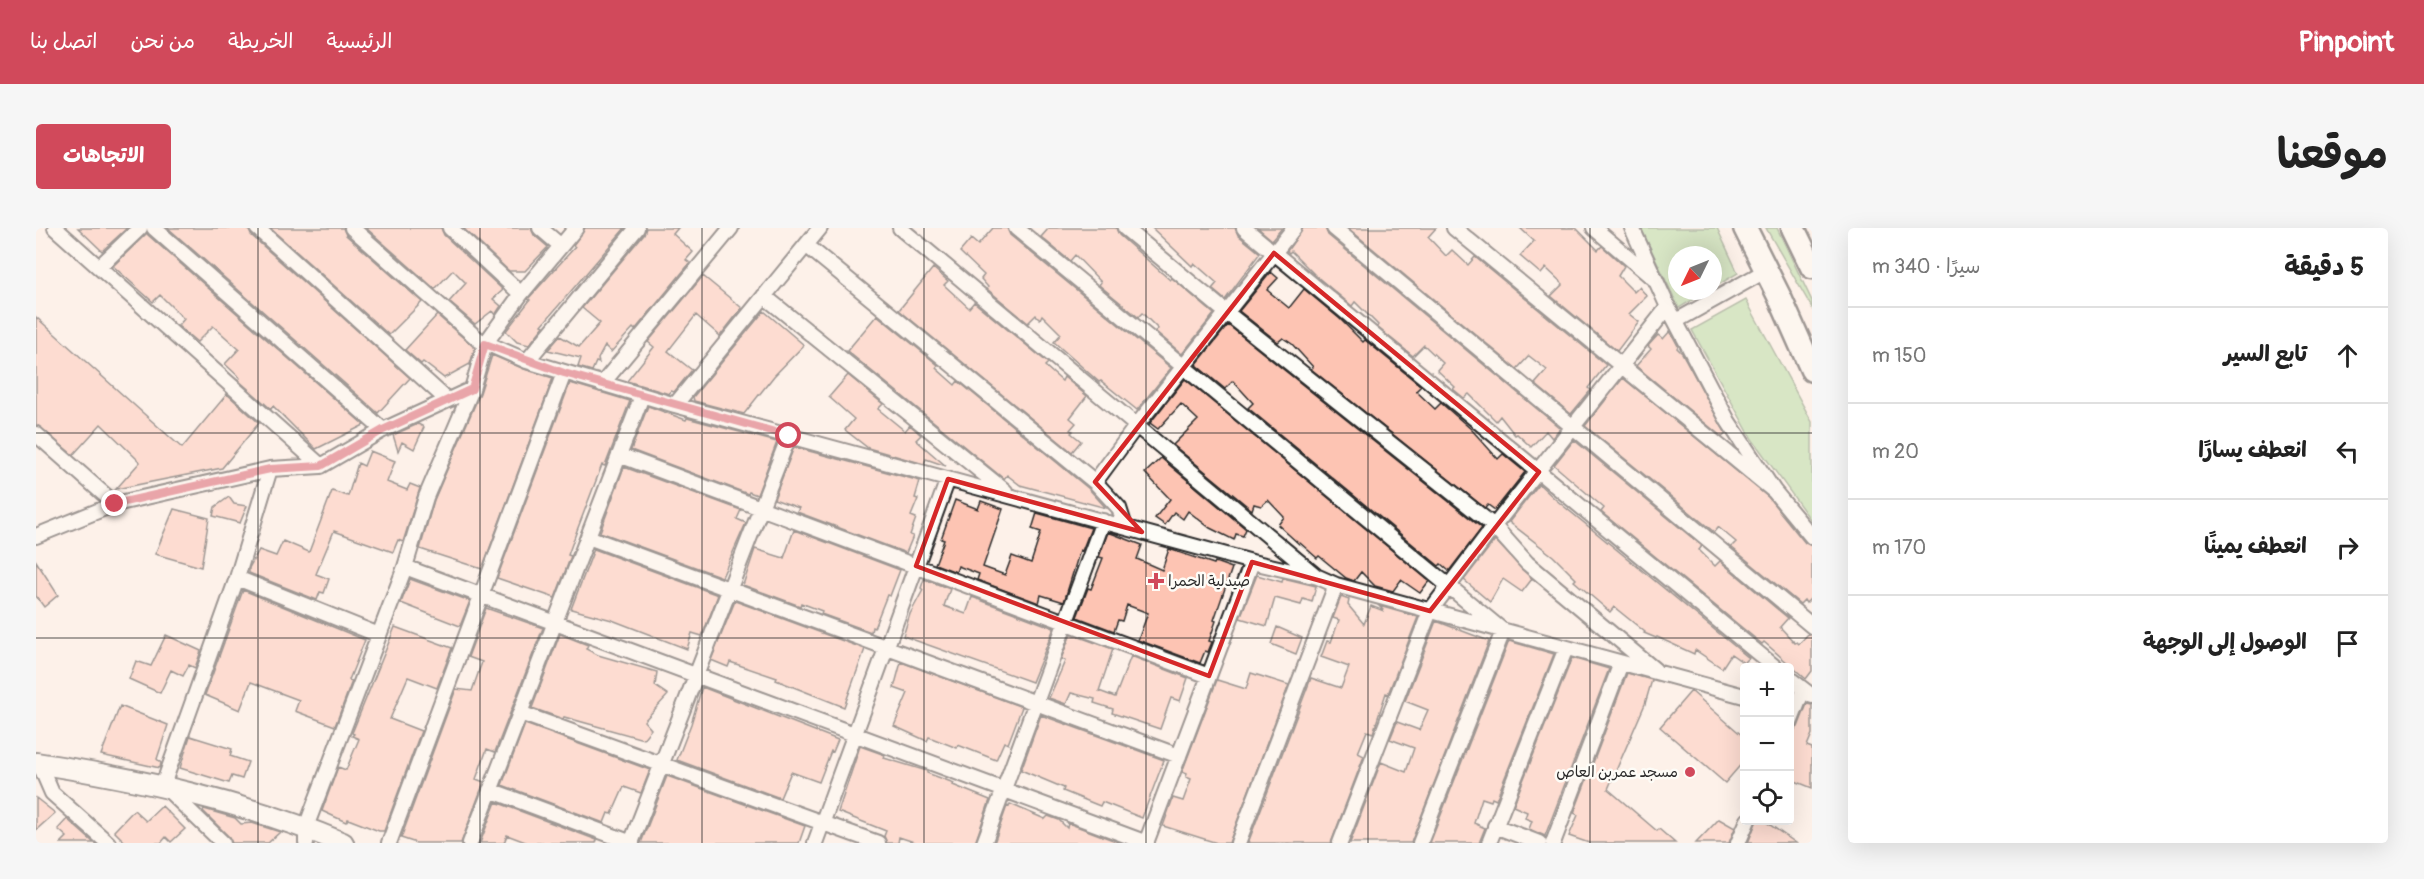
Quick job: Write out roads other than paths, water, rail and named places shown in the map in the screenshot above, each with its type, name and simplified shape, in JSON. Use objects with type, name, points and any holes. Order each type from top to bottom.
[{"type":"highway","points":[[1745,228],[1767,270],[1812,370]]},
{"type":"highway","points":[[1793,228],[1812,267]]},
{"type":"main road","points":[[38,763],[163,785],[306,835],[343,843]]},
{"type":"street","points":[[55,228],[321,466]]},
{"type":"street","points":[[99,267],[140,228]]},
{"type":"street","points":[[154,228],[383,430]]},
{"type":"street","points":[[257,228],[446,399]]},
{"type":"street","points":[[352,228],[485,344],[526,361],[642,396],[1318,578],[1336,585],[1740,695]]},
{"type":"street","points":[[450,228],[520,294]]},
{"type":"street","points":[[540,228],[561,246]]},
{"type":"street","points":[[306,835],[405,567],[426,497],[472,389],[485,344],[520,294],[576,228]]},
{"type":"street","points":[[526,361],[637,228]]},
{"type":"street","points":[[602,384],[731,228]]},
{"type":"street","points":[[675,405],[820,228]]},
{"type":"street","points":[[900,228],[1318,578]]},
{"type":"street","points":[[1016,228],[1503,631]]},
{"type":"street","points":[[1125,228],[1227,313],[1494,526],[1527,563],[1660,674]]},
{"type":"street","points":[[1244,228],[1770,663]]},
{"type":"street","points":[[1095,482],[1137,425],[1294,228]]},
{"type":"street","points":[[1334,228],[1812,626]]},
{"type":"street","points":[[1454,228],[1774,491]]},
{"type":"street","points":[[1594,228],[1657,282]]},
{"type":"street","points":[[1632,228],[1668,307],[1728,421],[1774,491],[1812,537]]},
{"type":"street","points":[[806,245],[1095,482],[1119,508],[1125,527]]},
{"type":"street","points":[[1676,321],[1767,270]]},
{"type":"street","points":[[764,296],[1010,495]]},
{"type":"street","points":[[1340,843],[1430,611],[1494,526],[1668,307]]},
{"type":"street","points":[[389,843],[564,373]]},
{"type":"street","points":[[36,536],[115,504],[270,469],[321,466],[383,430],[472,389]]},
{"type":"street","points":[[470,843],[642,396]]},
{"type":"street","points":[[36,435],[115,504]]},
{"type":"street","points":[[490,790],[632,843],[789,436]]},
{"type":"street","points":[[619,455],[1209,676]]},
{"type":"street","points":[[223,843],[163,785],[237,578],[270,469]]},
{"type":"street","points":[[815,843],[948,479]]},
{"type":"street","points":[[984,843],[1103,521]]},
{"type":"street","points":[[588,537],[1179,756]]},
{"type":"street","points":[[405,567],[1147,843],[1252,562]]},
{"type":"street","points":[[237,578],[380,634]]},
{"type":"street","points":[[1238,843],[1336,585]]},
{"type":"street","points":[[1420,843],[1503,631]]},
{"type":"street","points":[[1489,843],[1566,648]]},
{"type":"street","points":[[1553,843],[1622,663]]},
{"type":"street","points":[[1794,682],[1808,693],[1794,706]]},
{"type":"street","points":[[520,713],[878,843]]},
{"type":"street","points":[[38,763],[52,793],[108,843]]},
{"type":"street","points":[[1738,843],[1746,825]]},
{"type":"street","points":[[1496,826],[1539,843]]},
{"type":"place","name":"صيدلية الحمرا","points":[[1156,581]]},
{"type":"place","name":"مسجد عمربن العاص","points":[[1690,772]]}]
